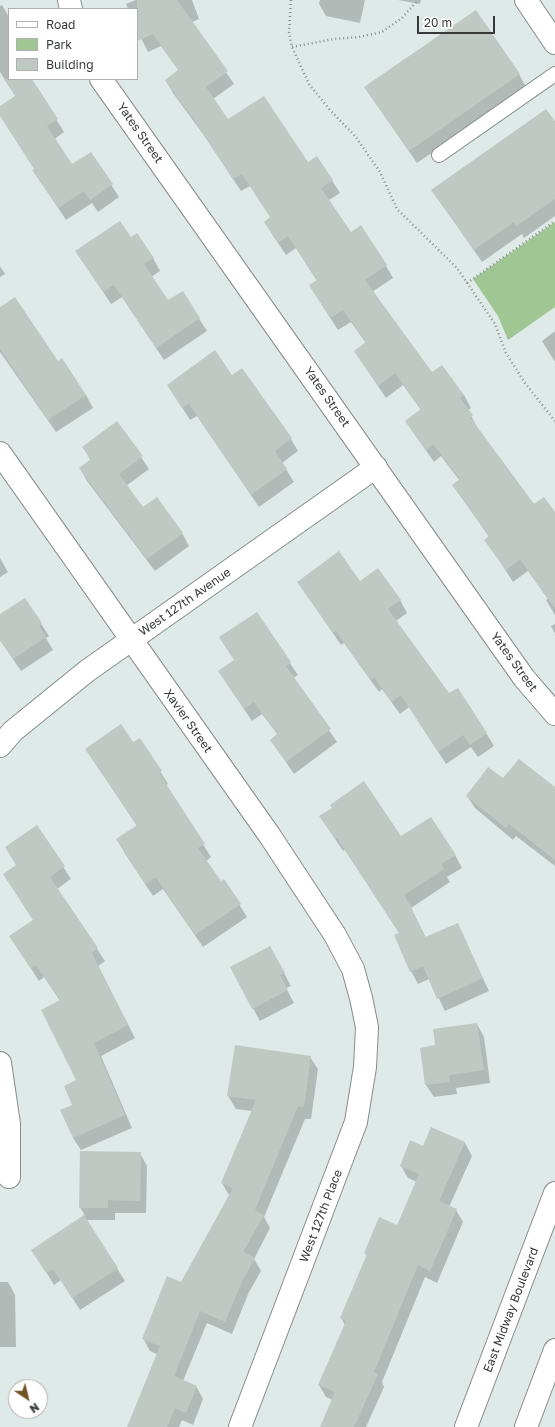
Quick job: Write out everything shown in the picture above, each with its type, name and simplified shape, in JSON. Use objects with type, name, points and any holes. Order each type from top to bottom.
[{"type":"street","points":[[526,0],[555,43]]},
{"type":"street","name":"Yates Street","points":[[102,80],[524,678],[555,714]]},
{"type":"street","name":"Xavier Street","points":[[0,453],[270,836],[335,935],[353,969],[361,998]]},
{"type":"street","name":"West 127th Avenue","points":[[0,746],[12,731],[87,671],[376,467]]},
{"type":"street","name":"West 127th Place","points":[[240,1427],[356,1122],[365,1067],[367,1027],[361,998]]},
{"type":"street","points":[[0,1063],[9,1124],[9,1177]]},
{"type":"street","name":"East Midway Boulevard","points":[[466,1427],[555,1193]]},
{"type":"street","points":[[526,1427],[555,1350]]},
{"type":"lane","points":[[439,155],[555,74]]},
{"type":"path","points":[[291,0],[289,33],[292,47],[309,84],[330,110],[355,136],[380,172],[397,209],[457,268],[468,283],[495,324],[506,352],[525,383],[555,421]]},
{"type":"path","points":[[292,47],[382,32],[402,18],[418,0]]},
{"type":"path","points":[[468,283],[555,221]]},
{"type":"green space","points":[[555,222],[555,307],[508,340],[498,316],[473,279]]},
{"type":"building","points":[[137,0],[177,0],[228,71],[206,87],[228,119],[264,96],[308,162],[317,156],[333,180],[321,188],[351,232],[361,225],[387,265],[365,280],[432,372],[442,365],[464,395],[460,398],[473,415],[470,417],[534,504],[544,497],[555,512],[555,608],[520,559],[506,570],[484,540],[489,536],[452,485],[460,479],[433,444],[426,450],[405,421],[421,409],[395,373],[378,386],[354,351],[366,342],[343,310],[330,318],[309,285],[317,280],[288,236],[278,243],[264,222],[270,217],[242,174],[233,179],[195,121],[165,80],[178,70],[153,34],[138,41]]},
{"type":"building","points":[[476,10],[520,74],[409,151],[364,87]]},
{"type":"building","points":[[4,79],[33,80],[58,119],[47,126],[72,164],[91,152],[113,184],[90,200],[84,191],[58,208],[32,170],[34,169],[0,116],[0,106],[15,96]]},
{"type":"building","points":[[546,109],[555,121],[555,199],[516,226],[514,222],[474,250],[431,190]]},
{"type":"building","points":[[120,221],[131,237],[137,233],[154,258],[144,264],[168,300],[183,291],[200,318],[156,348],[114,285],[103,292],[75,251]]},
{"type":"building","points":[[15,297],[58,361],[62,358],[86,395],[48,420],[0,349],[0,307]]},
{"type":"building","points":[[215,350],[232,375],[242,368],[292,438],[275,451],[287,469],[251,495],[189,404],[182,408],[167,385]]},
{"type":"building","points":[[117,421],[143,456],[119,474],[143,507],[157,497],[183,533],[147,559],[79,468],[91,459],[82,447]]},
{"type":"building","points":[[339,551],[360,581],[378,568],[401,600],[388,609],[449,693],[458,688],[487,733],[470,745],[463,735],[438,752],[401,695],[392,702],[374,677],[371,680],[336,631],[333,633],[297,582]]},
{"type":"building","points":[[25,598],[42,623],[39,626],[46,637],[13,659],[0,640],[0,614]]},
{"type":"building","points":[[257,612],[291,662],[286,666],[331,729],[286,762],[270,740],[277,734],[254,702],[244,709],[218,671],[234,660],[219,637]]},
{"type":"building","points":[[121,724],[133,742],[140,738],[162,771],[159,773],[205,844],[198,848],[221,881],[224,879],[241,904],[195,935],[156,877],[145,884],[116,839],[137,825],[85,749]]},
{"type":"building","points":[[519,759],[555,787],[555,860],[509,824],[506,828],[466,796],[488,767],[503,778]]},
{"type":"building","points":[[364,781],[401,836],[431,817],[456,855],[441,864],[444,869],[404,895],[425,937],[458,923],[483,978],[437,999],[423,966],[410,972],[394,935],[399,933],[337,838],[335,839],[319,816],[332,808],[330,805]]},
{"type":"building","points":[[37,825],[65,866],[50,877],[98,948],[92,953],[128,1025],[94,1043],[125,1115],[73,1138],[60,1110],[72,1105],[64,1086],[76,1080],[41,1010],[60,1000],[36,965],[31,969],[9,936],[33,920],[3,874],[16,865],[5,847]]},
{"type":"building","points":[[270,946],[285,973],[280,975],[288,990],[252,1009],[230,967]]},
{"type":"building","points":[[477,1023],[484,1070],[449,1075],[450,1082],[425,1085],[420,1048],[435,1045],[433,1029]]},
{"type":"building","points":[[235,1045],[311,1056],[304,1107],[298,1106],[255,1210],[264,1215],[243,1252],[255,1258],[243,1279],[225,1322],[200,1311],[174,1376],[197,1386],[186,1413],[175,1408],[167,1427],[127,1427],[160,1346],[142,1339],[167,1276],[181,1282],[233,1188],[221,1183],[256,1100],[227,1096]]},
{"type":"building","points":[[431,1127],[465,1142],[439,1201],[457,1209],[430,1271],[418,1265],[374,1372],[378,1374],[354,1427],[320,1427],[335,1392],[318,1385],[346,1321],[340,1318],[367,1254],[364,1253],[379,1217],[397,1225],[419,1174],[400,1166],[410,1140],[423,1146]]},
{"type":"building","points":[[80,1151],[141,1152],[140,1201],[108,1200],[108,1208],[79,1208]]},
{"type":"building","points":[[84,1215],[118,1268],[72,1298],[53,1269],[46,1273],[31,1250]]}]
